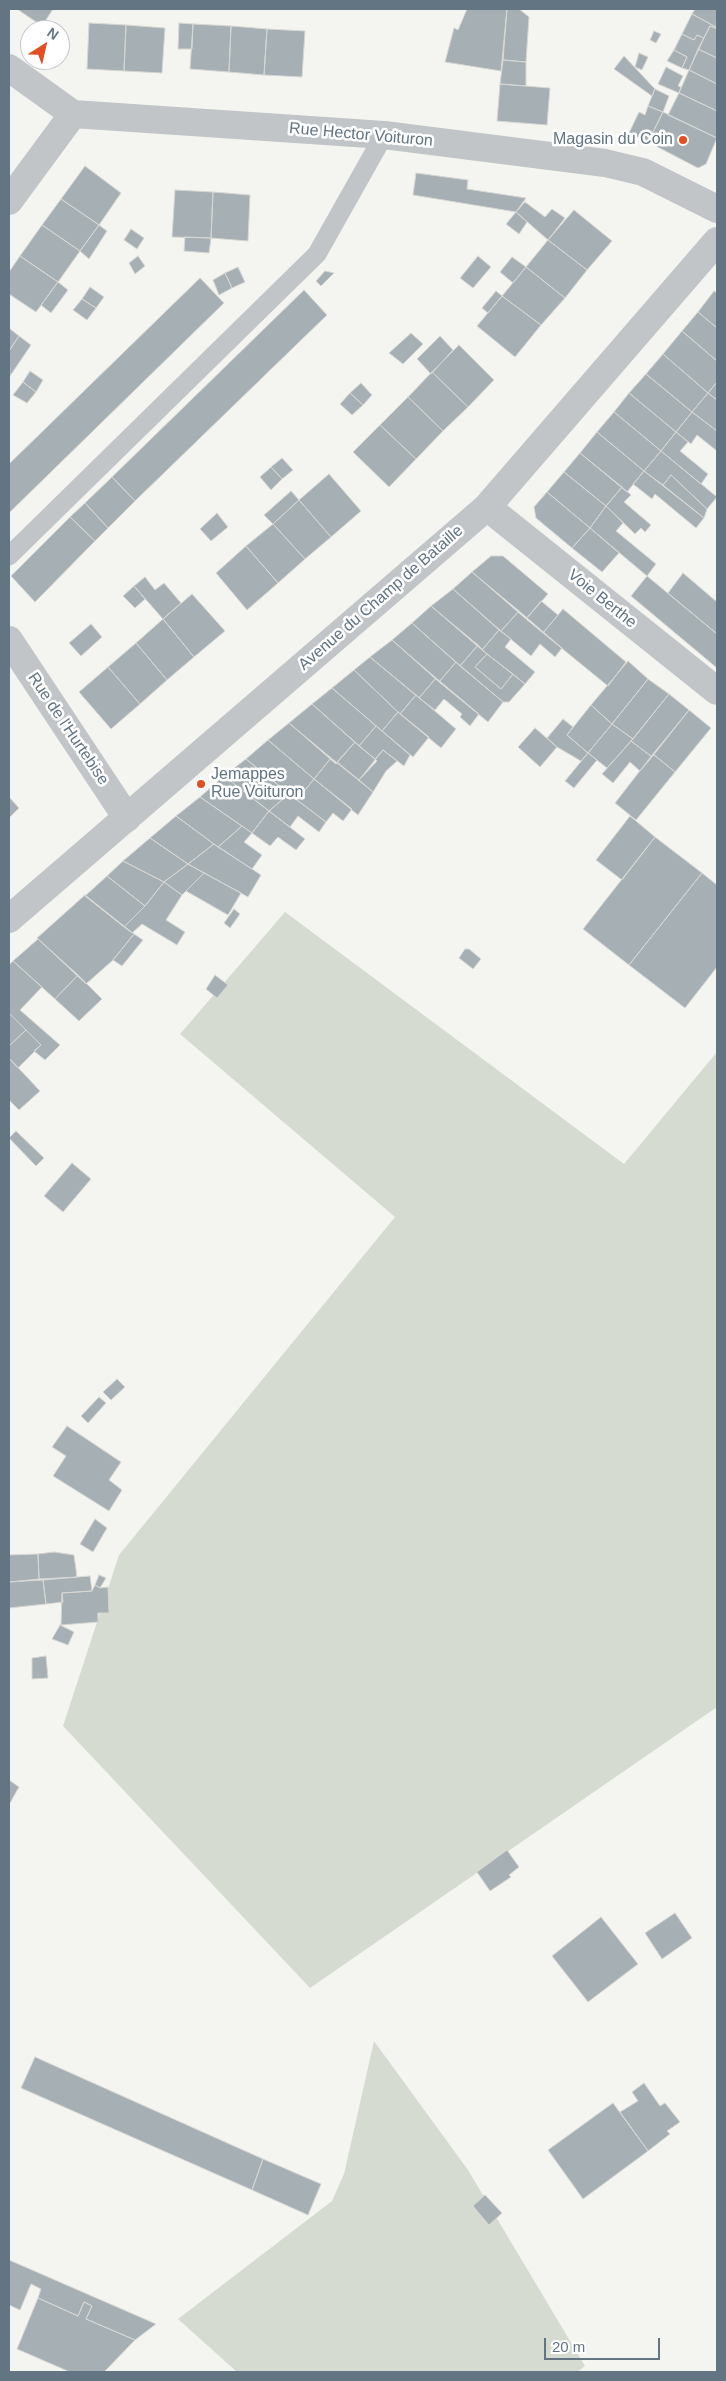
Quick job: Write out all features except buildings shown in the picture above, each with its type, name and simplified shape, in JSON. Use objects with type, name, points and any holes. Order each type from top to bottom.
[{"type":"street","points":[[9,68],[72,114],[9,201]]},
{"type":"street","name":"Rue Hector Voituron","points":[[72,114],[384,135],[605,163],[643,172],[717,209]]},
{"type":"street","name":"Avenue du Champ de Bataille","points":[[9,919],[487,507],[717,241]]},
{"type":"street","name":"Voie Berthe","points":[[487,507],[717,691]]},
{"type":"street","name":"Rue de l'Hurtebise","points":[[9,640],[127,818]]},
{"type":"lane","points":[[9,556],[317,254],[384,135]]},
{"type":"shaded area","points":[[285,912],[624,1164],[717,1052],[717,1707],[310,1988],[63,1726],[119,1555],[395,1217],[180,1034]]},
{"type":"shaded area","points":[[374,2041],[468,2170],[585,2366],[577,2372],[237,2372],[178,2319],[332,2201],[344,2174]]},
{"type":"place","name":"Magasin du Coin","points":[[683,140]]},
{"type":"place","name":"Jemappes Rue Voituron","points":[[201,784]]}]
